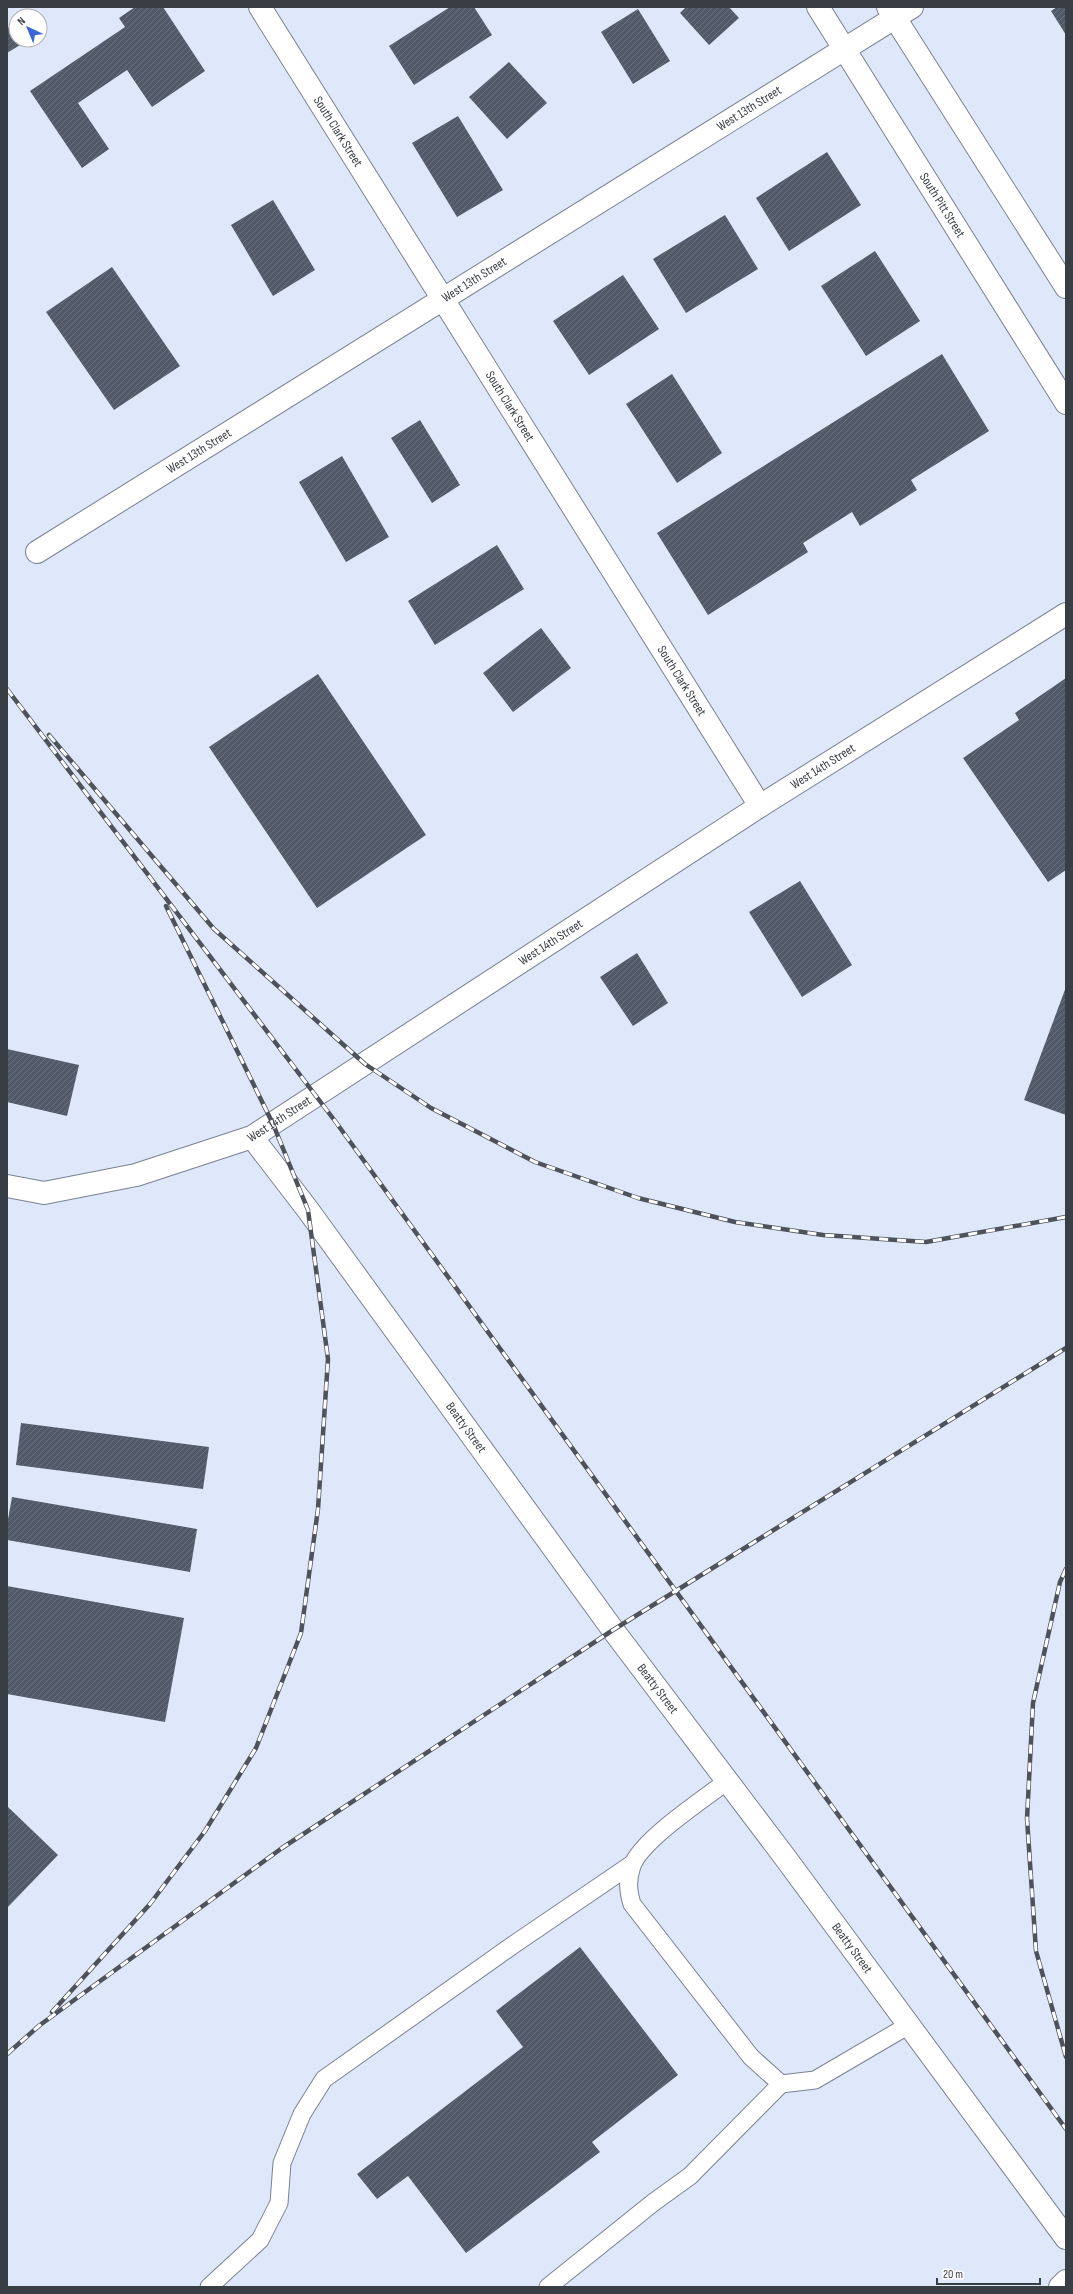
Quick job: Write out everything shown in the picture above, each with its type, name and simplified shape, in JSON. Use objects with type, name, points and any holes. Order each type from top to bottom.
[{"type":"street","name":"South Clark Street","points":[[260,7],[760,806]]},
{"type":"street","name":"South Pitt Street","points":[[818,7],[1066,403]]},
{"type":"street","name":"West 13th Street","points":[[37,552],[844,49],[898,11]]},
{"type":"street","points":[[898,11],[1066,287]]},
{"type":"street","name":"West 14th Street","points":[[7,1186],[44,1193],[136,1175],[252,1137],[760,806],[1066,614]]},
{"type":"street","name":"Beatty Street","points":[[252,1137],[313,1217],[613,1630],[909,2025],[1066,2238]]},
{"type":"street","points":[[1060,2287],[1066,2281]]},
{"type":"lane","points":[[209,2287],[260,2240],[278,2203],[282,2163],[302,2114],[324,2079],[512,1945],[632,1864],[650,1841],[727,1781]]},
{"type":"lane","points":[[632,1864],[627,1886],[632,1904],[751,2057],[782,2084]]},
{"type":"lane","points":[[548,2287],[654,2202],[690,2176],[782,2084],[815,2080],[909,2025]]},
{"type":"building","points":[[135,7],[163,7],[205,71],[152,107],[127,70],[78,103],[109,149],[82,168],[30,91],[125,27],[119,18]]},
{"type":"building","points":[[450,7],[474,7],[492,35],[414,85],[389,46]]},
{"type":"building","points":[[686,7],[729,7],[739,18],[709,45],[680,13]]},
{"type":"building","points":[[1057,7],[1066,7],[1066,35],[1051,11]]},
{"type":"building","points":[[638,9],[670,61],[633,84],[601,32]]},
{"type":"building","points":[[7,25],[8,48],[15,48],[7,53]]},
{"type":"building","points":[[509,62],[547,103],[507,139],[469,97]]},
{"type":"building","points":[[458,116],[503,190],[457,217],[412,143]]},
{"type":"building","points":[[827,152],[861,205],[789,251],[756,198]]},
{"type":"building","points":[[273,200],[315,270],[273,296],[231,225]]},
{"type":"building","points":[[725,215],[758,269],[686,313],[653,259]]},
{"type":"building","points":[[875,251],[920,321],[866,356],[821,286]]},
{"type":"building","points":[[112,267],[180,366],[114,410],[46,312]]},
{"type":"building","points":[[623,275],[659,329],[589,375],[553,321]]},
{"type":"building","points":[[942,354],[989,431],[911,480],[917,490],[860,526],[852,512],[803,543],[808,552],[708,615],[657,533]]},
{"type":"building","points":[[672,374],[722,453],[677,483],[626,404]]},
{"type":"building","points":[[420,420],[460,485],[432,503],[391,438]]},
{"type":"building","points":[[342,456],[389,537],[346,562],[299,482]]},
{"type":"building","points":[[497,545],[524,589],[435,645],[408,601]]},
{"type":"building","points":[[541,628],[571,668],[513,712],[483,673]]},
{"type":"building","points":[[318,674],[426,835],[317,908],[209,747]]},
{"type":"building","points":[[1066,678],[1066,870],[1048,882],[963,758],[1019,720],[1015,713]]},
{"type":"building","points":[[800,881],[852,965],[802,997],[749,912]]},
{"type":"building","points":[[637,953],[668,1003],[633,1026],[600,977]]},
{"type":"building","points":[[1066,987],[1066,1115],[1024,1100]]},
{"type":"building","points":[[7,1049],[79,1065],[67,1116],[7,1102]]},
{"type":"building","points":[[21,1423],[209,1447],[203,1489],[16,1465]]},
{"type":"building","points":[[12,1497],[197,1529],[190,1572],[7,1540],[7,1525]]},
{"type":"building","points":[[7,1586],[184,1618],[165,1722],[7,1694]]},
{"type":"building","points":[[7,1806],[58,1855],[7,1908]]},
{"type":"building","points":[[580,1947],[678,2075],[592,2142],[600,2152],[466,2253],[408,2176],[377,2199],[357,2174],[523,2047],[496,2011]]},
{"type":"railway","points":[[7,689],[335,1121],[1066,2129]]},
{"type":"railway","points":[[49,735],[214,929],[365,1064],[431,1108],[535,1162],[638,1198],[735,1222],[823,1235],[926,1242],[1066,1217]]},
{"type":"railway","points":[[52,2012],[150,1904],[205,1831],[256,1748],[301,1633],[318,1509],[328,1359],[308,1210],[273,1124],[166,906]]},
{"type":"railway","points":[[7,2054],[40,2025],[282,1848],[613,1630],[1066,1348]]},
{"type":"railway","points":[[1066,1569],[1060,1582],[1033,1703],[1027,1819],[1036,1951],[1066,2057]]}]
